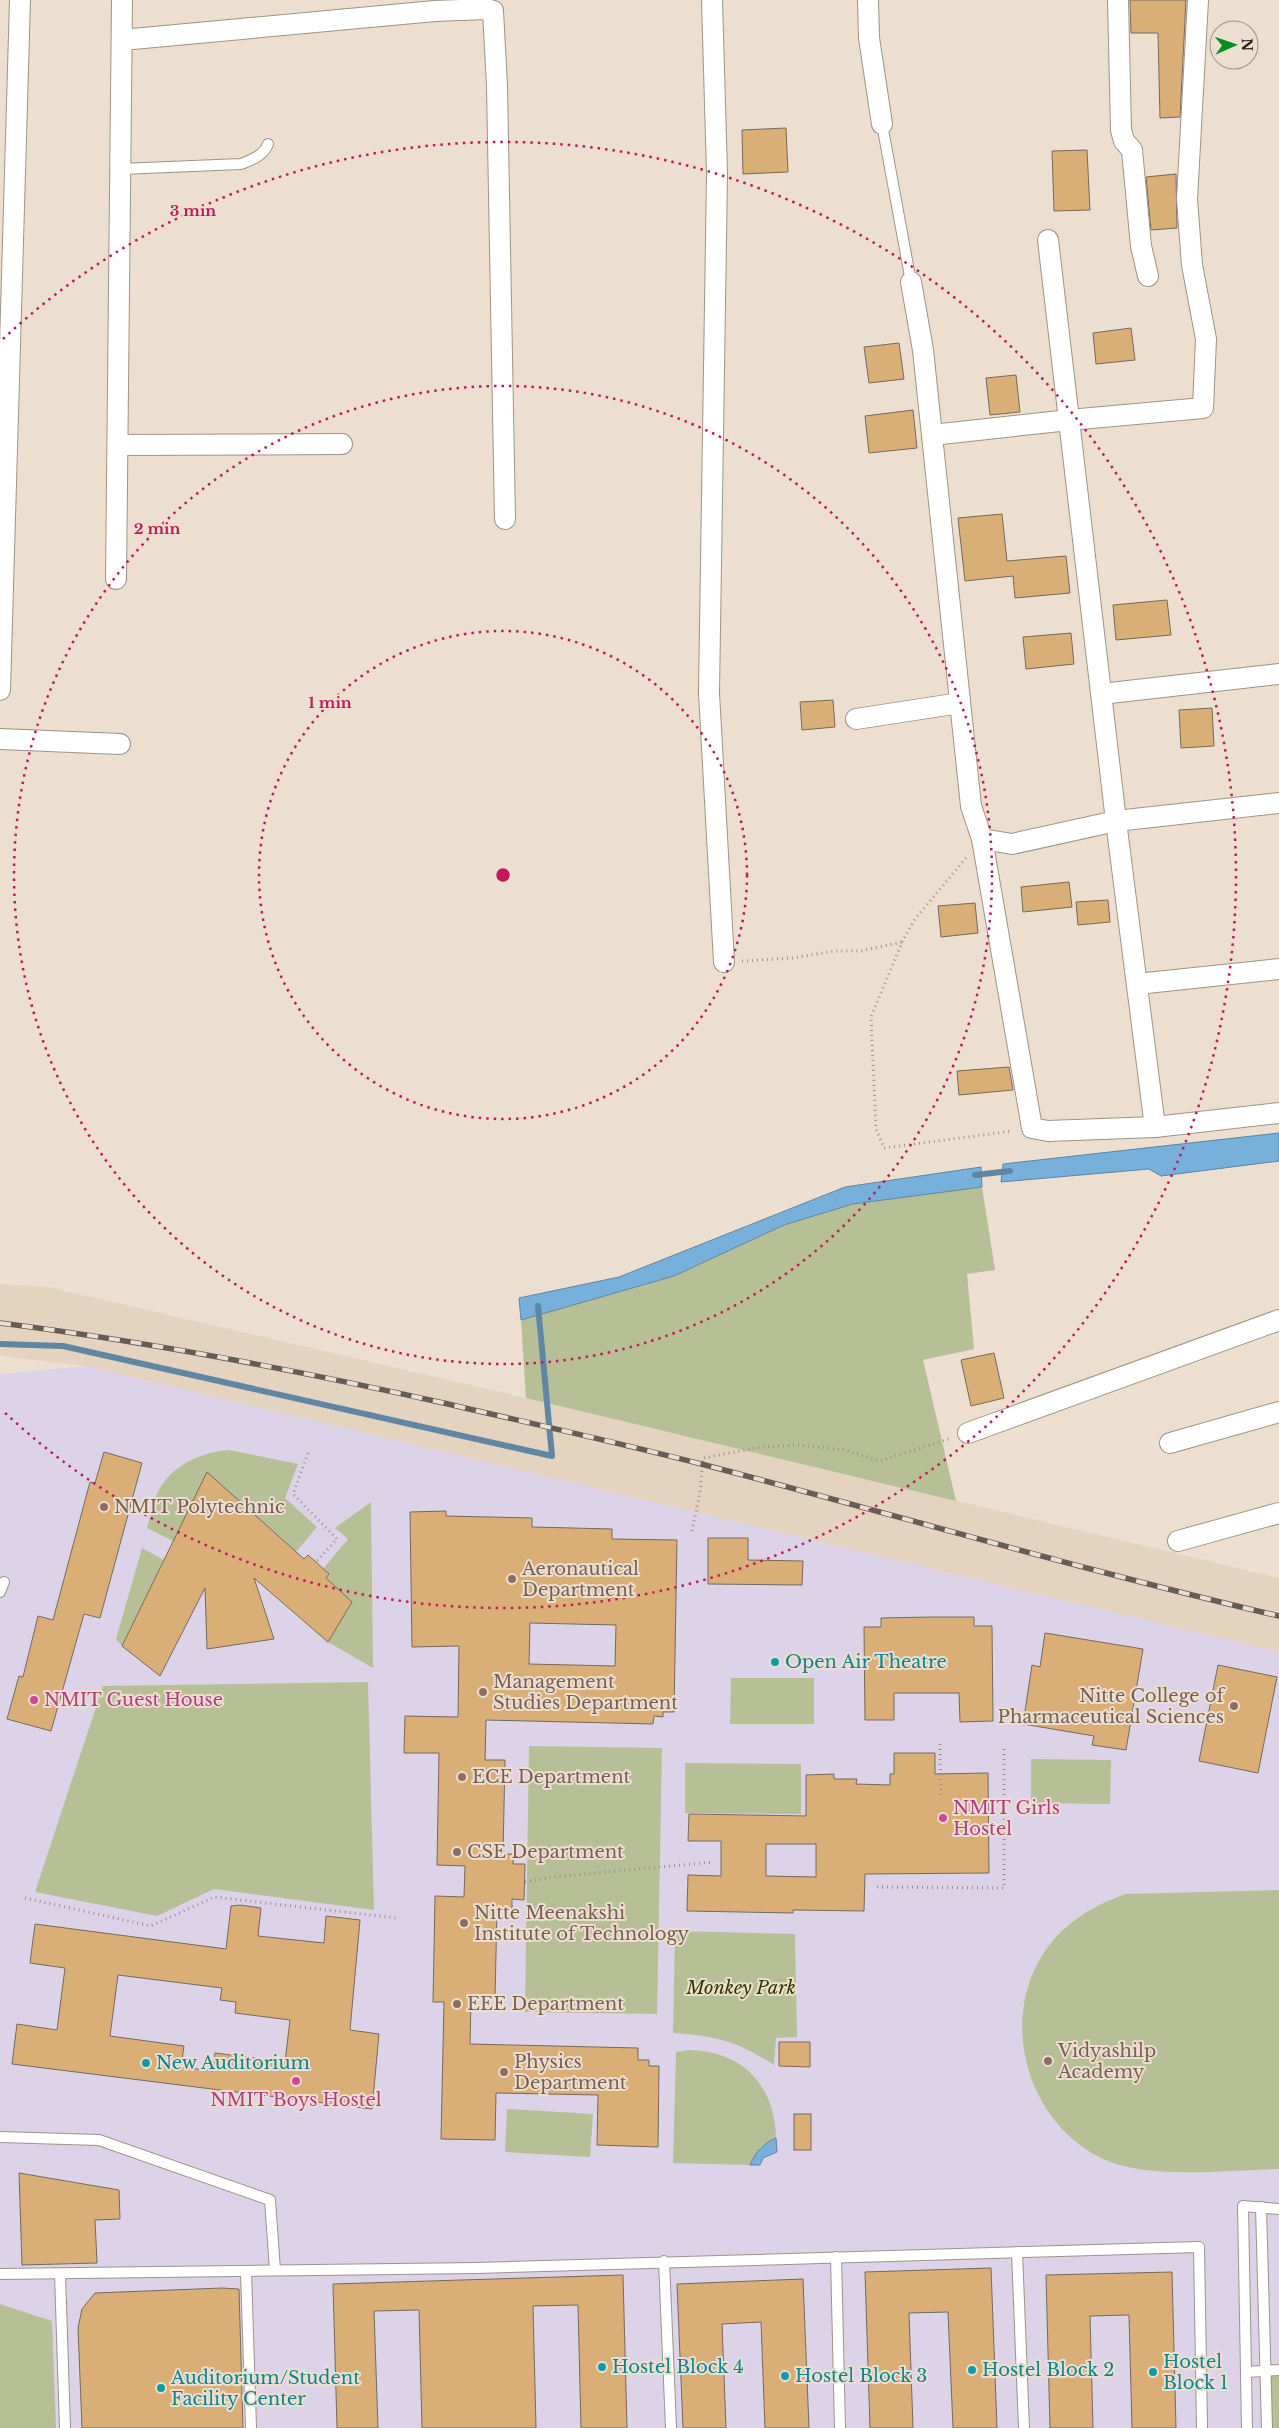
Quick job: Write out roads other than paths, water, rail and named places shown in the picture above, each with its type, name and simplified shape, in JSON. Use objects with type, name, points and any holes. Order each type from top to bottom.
[{"type":"street","points":[[0,690],[20,0]]},
{"type":"street","points":[[116,579],[122,0]]},
{"type":"street","points":[[712,0],[717,174],[709,693],[724,962]]},
{"type":"street","points":[[868,0],[869,38],[882,124]]},
{"type":"street","points":[[1118,0],[1121,130],[1124,141],[1132,150],[1141,246],[1148,276]]},
{"type":"street","points":[[932,435],[1203,408],[1206,339],[1192,265],[1187,199],[1198,0]]},
{"type":"street","points":[[122,40],[434,11],[487,9],[493,11],[497,95],[505,519]]},
{"type":"street","points":[[1048,240],[1116,820],[1155,1127]]},
{"type":"street","points":[[912,282],[923,350],[971,806],[982,839],[1032,1128],[1048,1131],[1155,1127],[1279,1113]]},
{"type":"street","points":[[118,445],[342,444]]},
{"type":"street","points":[[1101,694],[1279,674]]},
{"type":"street","points":[[856,719],[960,703]]},
{"type":"street","points":[[0,739],[120,744]]},
{"type":"street","points":[[982,839],[1012,844],[1116,820],[1279,804]]},
{"type":"street","points":[[1137,984],[1279,969]]},
{"type":"street","points":[[968,1433],[1279,1320]]},
{"type":"street","points":[[1170,1442],[1279,1412]]},
{"type":"street","points":[[1178,1541],[1279,1514]]},
{"type":"lane","points":[[882,124],[912,282]]},
{"type":"lane","points":[[121,169],[241,164],[256,158],[265,151],[268,144]]},
{"type":"lane","points":[[0,1592],[4,1582]]},
{"type":"lane","points":[[0,2136],[99,2140],[270,2200],[275,2270]]},
{"type":"lane","points":[[1247,2428],[1242,2206],[1279,2209]]},
{"type":"lane","points":[[1261,2208],[1267,2428]]},
{"type":"lane","points":[[0,2274],[476,2268],[1199,2247],[1202,2428]]},
{"type":"lane","points":[[1018,2252],[1024,2428]]},
{"type":"lane","points":[[836,2257],[840,2428]]},
{"type":"lane","points":[[664,2262],[671,2428]]},
{"type":"lane","points":[[246,2271],[251,2428]]},
{"type":"lane","points":[[60,2274],[65,2428]]},
{"type":"lane","points":[[1247,2372],[1279,2370]]},
{"type":"water","points":[[1279,1133],[1279,1161],[1161,1176],[1149,1169],[1001,1182],[1003,1164]]},
{"type":"water","points":[[981,1167],[982,1187],[853,1204],[784,1225],[674,1276],[521,1320],[519,1298],[619,1277],[845,1187]]},
{"type":"water","points":[[776,2138],[777,2152],[763,2158],[760,2165],[750,2165],[760,2149]]},
{"type":"waterway","points":[[975,1175],[1010,1171]]},
{"type":"waterway","points":[[0,1344],[63,1346],[552,1456],[538,1306]]},
{"type":"railway","points":[[0,1323],[113,1339],[225,1358],[448,1404],[705,1465],[1063,1562],[1279,1616]]},
{"type":"place","name":"NMIT Polytechnic","points":[[104,1507]]},
{"type":"place","name":"Aeronautical Department","points":[[512,1579]]},
{"type":"place","name":"Open Air Theatre","points":[[775,1662]]},
{"type":"place","name":"Management Studies Department","points":[[483,1692]]},
{"type":"place","name":"NMIT Guest House","points":[[34,1700]]},
{"type":"place","name":"Nitte College of Pharmaceutical Sciences","points":[[1234,1706]]},
{"type":"place","name":"ECE Department","points":[[462,1777]]},
{"type":"place","name":"NMIT Girls Hostel","points":[[943,1818]]},
{"type":"place","name":"CSE Department","points":[[457,1852]]},
{"type":"place","name":"Nitte Meenakshi Institute of Technology","points":[[464,1923]]},
{"type":"place","name":"EEE Department","points":[[457,2004]]},
{"type":"place","name":"Vidyashilp Academy","points":[[1048,2061]]},
{"type":"place","name":"New Auditorium","points":[[146,2063]]},
{"type":"place","name":"Physics Department","points":[[504,2072]]},
{"type":"place","name":"NMIT Boys Hostel","points":[[296,2081]]},
{"type":"place","name":"Hostel Block 4","points":[[602,2367]]},
{"type":"place","name":"Hostel Block 2","points":[[972,2370]]},
{"type":"place","name":"Hostel Block 1","points":[[1153,2372]]},
{"type":"place","name":"Hostel Block 3","points":[[785,2376]]},
{"type":"place","name":"Auditorium/Student Facility Center","points":[[161,2388]]},
{"type":"park label","name":"Monkey Park","points":[[741,1988]]}]
